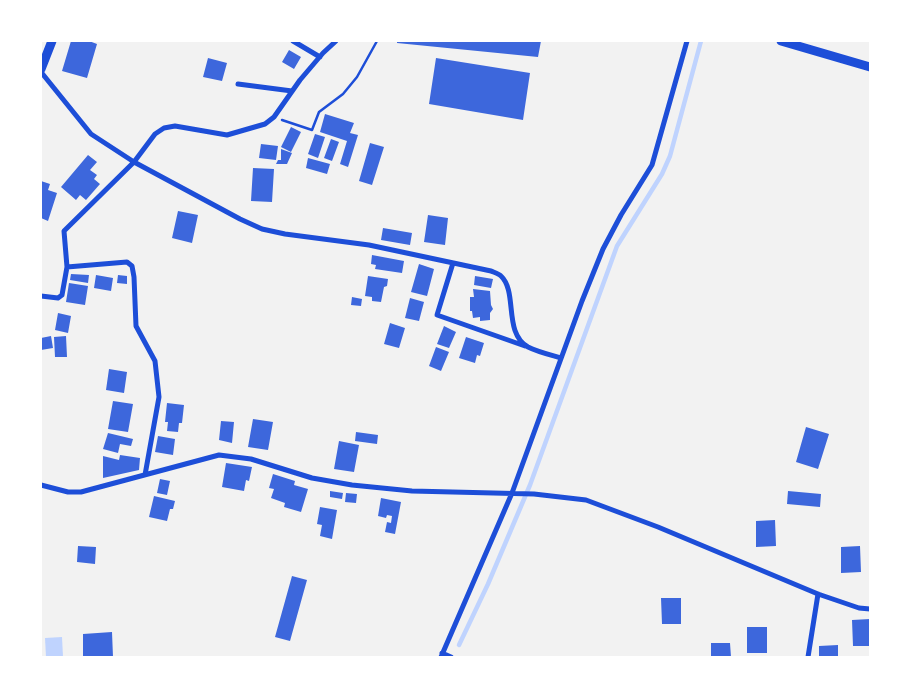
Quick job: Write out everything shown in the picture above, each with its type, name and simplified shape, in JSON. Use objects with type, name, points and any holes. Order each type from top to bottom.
[{"type":"street","points":[[52,41],[41,71],[91,134],[134,162],[262,229],[285,234],[369,245],[490,271],[501,276],[507,288],[515,332],[528,347]]},
{"type":"street","points":[[294,41],[320,57]]},
{"type":"street","points":[[41,296],[58,298],[62,295],[66,268],[64,231],[134,162],[154,134],[164,128],[175,126],[227,135],[265,124],[274,117],[292,91],[336,41]]},
{"type":"street","points":[[452,657],[442,655],[512,493],[539,414],[603,248],[652,165],[687,41]]},
{"type":"street","points":[[781,41],[870,67]]},
{"type":"street","points":[[238,84],[292,91]]},
{"type":"street","points":[[66,268],[127,262],[132,266],[136,326],[155,361],[159,397],[145,475]]},
{"type":"street","points":[[453,263],[437,316],[561,358]]},
{"type":"street","points":[[41,485],[68,492],[80,492],[219,455],[251,459],[312,478],[352,485],[412,491],[521,493],[586,500],[658,527],[818,594],[859,608],[870,609]]},
{"type":"street","points":[[808,657],[818,594]]},
{"type":"path","points":[[274,117],[312,130],[319,112],[343,94],[357,77],[377,41]]},
{"type":"water","points":[[62,637],[63,657],[46,657],[45,638]]},
{"type":"building","points":[[71,41],[89,41],[97,44],[87,78],[62,71]]},
{"type":"building","points":[[397,41],[541,41],[538,57],[397,43]]},
{"type":"building","points":[[289,50],[301,57],[294,69],[282,62]]},
{"type":"building","points":[[208,58],[227,63],[222,81],[203,77]]},
{"type":"building","points":[[436,58],[530,73],[523,120],[429,104]]},
{"type":"building","points":[[325,114],[354,123],[350,133],[358,135],[348,167],[340,164],[347,141],[320,132]]},
{"type":"building","points":[[291,127],[301,132],[291,152],[281,147]]},
{"type":"building","points":[[315,134],[325,137],[318,158],[308,154]]},
{"type":"building","points":[[331,139],[339,142],[332,161],[324,158]]},
{"type":"building","points":[[370,143],[384,147],[372,185],[359,181]]},
{"type":"building","points":[[261,144],[278,146],[276,160],[259,158]]},
{"type":"building","points":[[281,149],[292,153],[287,164],[276,164],[278,160],[281,160]]},
{"type":"building","points":[[88,155],[97,162],[90,170],[97,175],[94,179],[100,184],[86,200],[80,195],[76,200],[61,187]]},
{"type":"building","points":[[308,158],[330,164],[327,174],[306,168]]},
{"type":"building","points":[[253,168],[274,169],[272,202],[251,201]]},
{"type":"building","points":[[41,181],[50,184],[48,190],[57,193],[48,221],[41,218]]},
{"type":"building","points":[[178,211],[198,215],[192,243],[172,238]]},
{"type":"building","points":[[428,215],[448,218],[445,245],[424,242]]},
{"type":"building","points":[[383,228],[412,233],[410,245],[381,240]]},
{"type":"building","points":[[372,255],[404,261],[402,273],[375,269],[376,265],[371,264]]},
{"type":"building","points":[[419,264],[434,269],[427,296],[411,292]]},
{"type":"building","points":[[71,274],[89,275],[88,283],[70,280]]},
{"type":"building","points":[[96,275],[113,278],[111,291],[94,288]]},
{"type":"building","points":[[118,275],[127,276],[127,284],[117,283]]},
{"type":"building","points":[[368,276],[388,279],[381,302],[372,301],[372,297],[365,296]]},
{"type":"building","points":[[475,276],[493,279],[491,288],[474,285]]},
{"type":"building","points":[[69,283],[88,286],[85,305],[66,302]]},
{"type":"building","points":[[473,289],[490,291],[493,309],[490,313],[490,320],[480,321],[480,317],[473,318],[472,311],[470,311],[470,297],[474,297]]},
{"type":"building","points":[[352,297],[362,299],[361,306],[351,305]]},
{"type":"building","points":[[410,298],[424,302],[419,321],[405,318]]},
{"type":"building","points":[[58,313],[71,316],[68,333],[55,330]]},
{"type":"building","points":[[390,323],[405,328],[399,348],[384,344]]},
{"type":"building","points":[[444,326],[456,332],[449,348],[437,344]]},
{"type":"building","points":[[51,336],[53,348],[41,350],[41,338]]},
{"type":"building","points":[[66,336],[67,357],[55,357],[54,337]]},
{"type":"building","points":[[466,337],[484,343],[480,356],[477,355],[475,363],[459,358]]},
{"type":"building","points":[[436,347],[449,352],[441,371],[429,366]]},
{"type":"building","points":[[109,369],[127,372],[124,393],[106,390]]},
{"type":"building","points":[[113,401],[133,404],[128,432],[108,429]]},
{"type":"building","points":[[167,403],[184,405],[182,423],[179,423],[178,432],[167,431],[168,422],[165,422]]},
{"type":"building","points":[[253,419],[273,422],[268,450],[248,447]]},
{"type":"building","points":[[221,421],[234,422],[232,443],[219,440]]},
{"type":"building","points":[[806,427],[829,434],[818,469],[796,462]]},
{"type":"building","points":[[356,432],[378,435],[377,444],[355,441]]},
{"type":"building","points":[[108,433],[133,439],[131,446],[120,444],[118,453],[103,449]]},
{"type":"building","points":[[158,436],[175,439],[173,455],[155,452]]},
{"type":"building","points":[[339,441],[359,445],[354,472],[334,469]]},
{"type":"building","points":[[120,455],[140,458],[139,470],[103,478],[103,456],[119,460]]},
{"type":"building","points":[[226,463],[252,467],[249,481],[246,480],[244,491],[222,487]]},
{"type":"building","points":[[273,474],[295,481],[294,485],[308,489],[301,512],[284,507],[285,503],[271,498],[274,489],[269,488]]},
{"type":"building","points":[[160,479],[170,481],[167,495],[157,493]]},
{"type":"building","points":[[330,491],[343,493],[342,499],[330,497]]},
{"type":"building","points":[[788,491],[821,494],[820,507],[787,504]]},
{"type":"building","points":[[346,493],[357,494],[356,503],[345,502]]},
{"type":"building","points":[[154,496],[175,501],[173,509],[170,509],[167,521],[149,517]]},
{"type":"building","points":[[381,498],[401,502],[395,534],[385,532],[387,522],[391,523],[392,516],[387,515],[386,518],[378,516]]},
{"type":"building","points":[[320,507],[337,510],[332,539],[320,536],[322,525],[317,524]]},
{"type":"building","points":[[775,520],[776,546],[756,547],[756,521]]},
{"type":"building","points":[[78,546],[96,547],[95,564],[77,562]]},
{"type":"building","points":[[860,546],[861,572],[841,573],[841,547]]},
{"type":"building","points":[[292,576],[307,580],[290,641],[275,637]]},
{"type":"building","points":[[661,598],[681,598],[681,624],[662,624]]},
{"type":"building","points":[[870,619],[870,646],[853,646],[852,620]]},
{"type":"building","points":[[747,627],[767,627],[767,653],[747,653]]},
{"type":"building","points":[[112,632],[113,657],[83,657],[83,634]]},
{"type":"building","points":[[711,643],[730,643],[731,657],[711,657]]},
{"type":"building","points":[[838,645],[838,657],[819,657],[819,646]]},
{"type":"waterway","points":[[459,645],[488,584],[530,485],[617,246],[662,174],[670,156],[701,41]]}]
